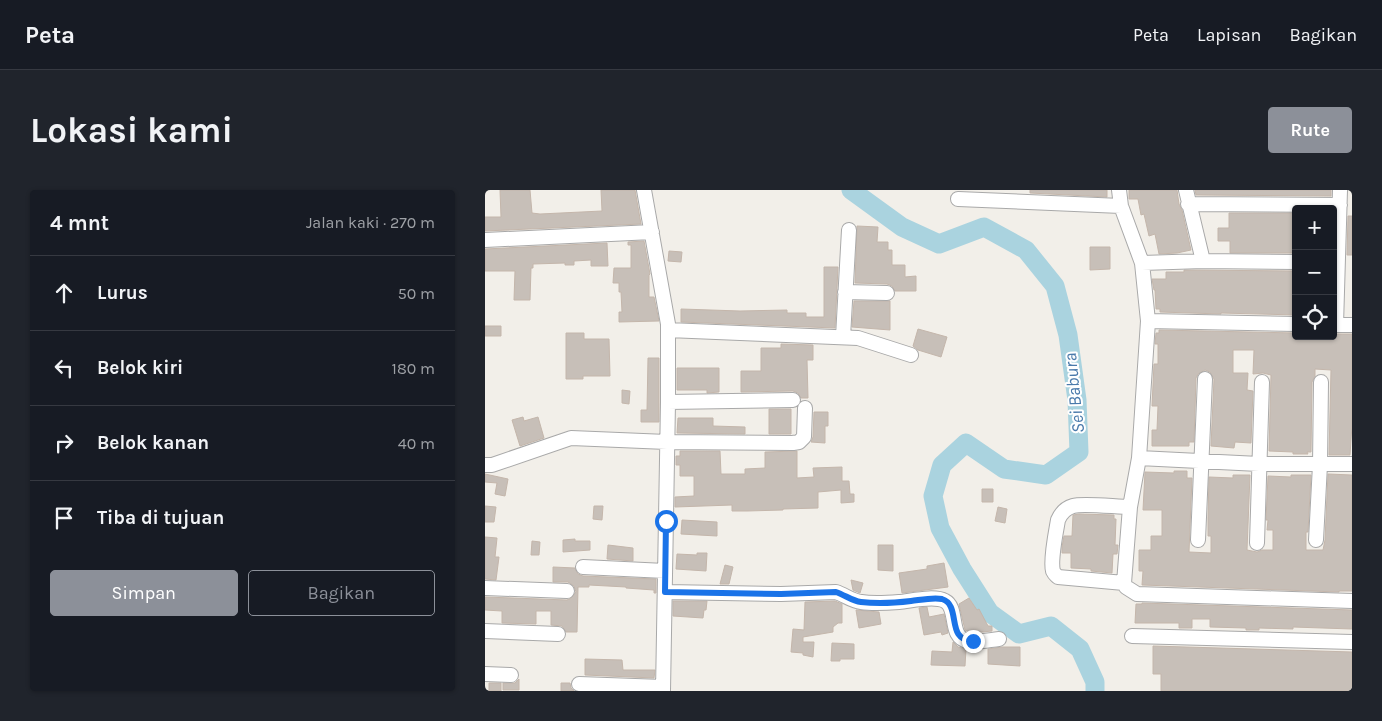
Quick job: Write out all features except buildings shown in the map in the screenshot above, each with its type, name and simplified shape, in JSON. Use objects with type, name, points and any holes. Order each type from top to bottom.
[{"type":"street","points":[[579,684],[663,689],[668,402],[667,330],[644,190]]},
{"type":"street","points":[[1119,190],[1121,206],[1142,263],[1148,321],[1139,458],[1130,507],[1124,583],[1126,587],[1137,594],[1352,601]]},
{"type":"street","points":[[1186,190],[1203,261]]},
{"type":"street","points":[[1337,298],[1341,262],[1340,190]]},
{"type":"street","points":[[958,199],[1121,206]]},
{"type":"street","points":[[1188,204],[1340,205]]},
{"type":"street","points":[[843,337],[849,230]]},
{"type":"street","points":[[485,240],[652,232]]},
{"type":"street","points":[[1142,263],[1203,261],[1292,262]]},
{"type":"street","points":[[845,292],[887,293]]},
{"type":"street","points":[[1148,321],[1292,324]]},
{"type":"street","points":[[1337,325],[1352,325]]},
{"type":"street","points":[[667,330],[843,337],[868,340],[911,355]]},
{"type":"street","points":[[1198,540],[1205,380]]},
{"type":"street","points":[[1257,543],[1262,382]]},
{"type":"street","points":[[1316,540],[1320,464],[1321,382]]},
{"type":"street","points":[[485,465],[492,465],[571,438],[667,442],[793,443],[799,442],[804,437],[799,404],[668,402]]},
{"type":"street","points":[[1139,458],[1259,464],[1352,464]]},
{"type":"street","points":[[1124,583],[1058,577],[1054,574],[1053,559],[1058,520],[1066,509],[1076,505],[1130,507]]},
{"type":"street","points":[[583,567],[665,571]]},
{"type":"street","points":[[485,588],[567,591]]},
{"type":"street","points":[[665,592],[781,594],[836,592],[854,601],[876,603],[942,599],[949,604],[956,630],[962,639],[967,641],[999,639]]},
{"type":"street","points":[[485,632],[558,634]]},
{"type":"street","points":[[1132,636],[1352,642]]},
{"type":"street","points":[[485,674],[511,675]]},
{"type":"waterway","name":"Sei Babura","points":[[851,190],[902,227],[939,244],[984,227],[1026,250],[1055,286],[1068,335],[1077,400],[1079,452],[1046,475],[1004,469],[966,443],[942,465],[933,496],[940,528],[962,569],[990,613],[1019,634],[1051,626],[1080,649],[1095,682],[1095,691]]},
{"type":"route","points":[[666,521],[665,592],[781,594],[836,592],[854,601],[876,603],[942,599],[951,608],[958,635],[962,639],[973,641]]}]
